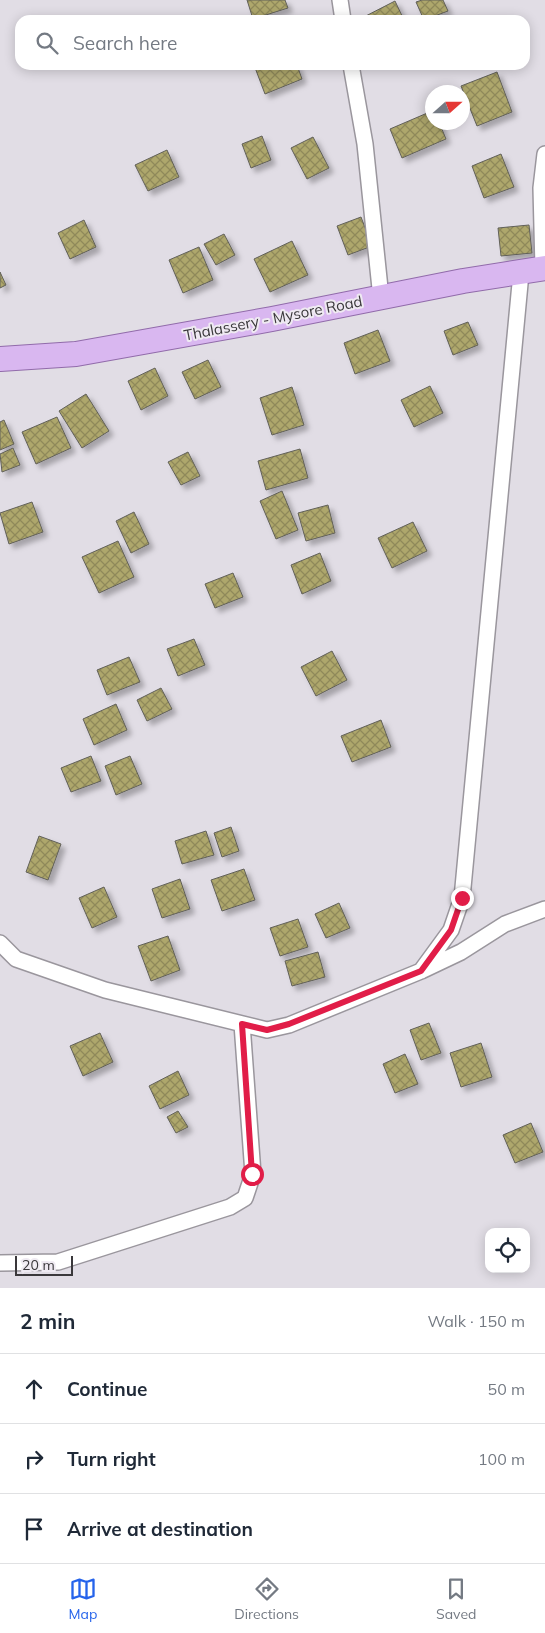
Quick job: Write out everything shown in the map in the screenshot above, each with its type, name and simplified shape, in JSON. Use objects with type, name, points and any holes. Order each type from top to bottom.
[{"type":"main road","name":"Thalassery - Mysore Road","points":[[0,359],[76,354],[381,298],[463,281],[536,270]]},
{"type":"street","points":[[340,0],[342,15]]},
{"type":"street","points":[[352,70],[365,144],[381,298]]},
{"type":"street","points":[[421,971],[451,930],[462,898],[536,270],[545,154]]},
{"type":"street","points":[[0,943],[16,959],[96,987],[267,1030],[289,1024],[421,971],[461,952],[505,924],[545,909]]},
{"type":"street","points":[[0,1263],[58,1262],[230,1207],[245,1198],[252,1174],[242,1024]]},
{"type":"building","points":[[247,0],[285,0],[288,8],[266,15],[252,15]]},
{"type":"building","points":[[422,0],[443,0],[448,11],[437,15],[422,15],[416,2]]},
{"type":"building","points":[[395,1],[402,15],[368,15]]},
{"type":"building","points":[[256,70],[299,70],[302,79],[265,94]]},
{"type":"building","points":[[497,72],[512,112],[477,126],[470,108],[470,85],[464,85]]},
{"type":"building","points":[[425,114],[425,130],[442,130],[446,139],[402,158],[390,129]]},
{"type":"building","points":[[262,136],[271,160],[251,168],[242,144]]},
{"type":"building","points":[[313,137],[329,168],[307,179],[291,148]]},
{"type":"building","points":[[167,150],[179,177],[148,191],[135,165]]},
{"type":"building","points":[[501,154],[514,187],[484,198],[472,166]]},
{"type":"building","points":[[361,217],[372,246],[348,255],[337,226]]},
{"type":"building","points":[[84,220],[96,247],[70,259],[58,233]]},
{"type":"building","points":[[529,225],[532,253],[501,256],[498,228]]},
{"type":"building","points":[[224,234],[235,255],[216,265],[204,244]]},
{"type":"building","points":[[292,241],[308,275],[270,292],[254,259]]},
{"type":"building","points":[[199,247],[213,280],[183,293],[169,260]]},
{"type":"building","points":[[0,272],[6,285],[0,288]]},
{"type":"building","points":[[468,322],[478,345],[453,355],[444,331]]},
{"type":"building","points":[[378,330],[390,361],[355,374],[344,343]]},
{"type":"building","points":[[208,360],[221,387],[195,399],[182,372]]},
{"type":"building","points":[[155,368],[168,396],[141,410],[128,381]]},
{"type":"building","points":[[430,386],[443,413],[414,427],[401,400]]},
{"type":"building","points":[[292,387],[304,425],[272,435],[260,398]]},
{"type":"building","points":[[86,394],[109,431],[82,448],[59,411]]},
{"type":"building","points":[[57,417],[71,448],[36,464],[22,432]]},
{"type":"building","points":[[4,420],[14,444],[0,450],[0,422]]},
{"type":"building","points":[[13,448],[20,465],[2,472],[0,454]]},
{"type":"building","points":[[300,449],[308,478],[266,490],[258,461]]},
{"type":"building","points":[[188,452],[200,476],[181,485],[168,462]]},
{"type":"building","points":[[282,491],[298,530],[276,539],[260,501]]},
{"type":"building","points":[[32,502],[43,532],[9,544],[0,513]]},
{"type":"building","points":[[328,505],[335,533],[306,541],[298,513]]},
{"type":"building","points":[[134,512],[149,544],[131,553],[116,521]]},
{"type":"building","points":[[413,522],[427,551],[392,568],[378,538]]},
{"type":"building","points":[[118,541],[134,577],[99,593],[82,557]]},
{"type":"building","points":[[320,553],[331,581],[302,594],[291,565]]},
{"type":"building","points":[[233,573],[243,597],[215,608],[205,584]]},
{"type":"building","points":[[194,639],[205,665],[178,676],[167,649]]},
{"type":"building","points":[[332,651],[347,680],[316,696],[301,667]]},
{"type":"building","points":[[129,657],[140,682],[107,695],[97,670]]},
{"type":"building","points":[[161,688],[172,709],[147,721],[137,700]]},
{"type":"building","points":[[116,704],[127,730],[94,745],[83,719]]},
{"type":"building","points":[[381,720],[391,747],[352,762],[341,736]]},
{"type":"building","points":[[91,756],[101,781],[71,792],[61,768]]},
{"type":"building","points":[[130,756],[142,784],[116,795],[105,766]]},
{"type":"building","points":[[231,827],[239,851],[222,857],[214,833]]},
{"type":"building","points":[[206,831],[214,855],[182,864],[175,841]]},
{"type":"building","points":[[39,836],[61,844],[48,880],[26,872]]},
{"type":"building","points":[[244,869],[255,900],[222,911],[211,880]]},
{"type":"building","points":[[180,879],[190,909],[162,918],[152,889]]},
{"type":"building","points":[[104,887],[117,917],[92,928],[79,898]]},
{"type":"building","points":[[339,903],[350,928],[326,938],[315,914]]},
{"type":"building","points":[[298,919],[308,947],[280,956],[270,928]]},
{"type":"building","points":[[168,936],[180,970],[151,981],[138,946]]},
{"type":"building","points":[[318,952],[325,977],[292,986],[285,961]]},
{"type":"building","points":[[429,1023],[441,1053],[421,1060],[410,1030]]},
{"type":"building","points":[[100,1033],[113,1062],[83,1076],[70,1046]]},
{"type":"building","points":[[481,1043],[492,1077],[461,1087],[450,1053]]},
{"type":"building","points":[[405,1054],[418,1084],[395,1093],[383,1064]]},
{"type":"building","points":[[178,1071],[189,1095],[160,1109],[149,1086]]},
{"type":"building","points":[[178,1111],[188,1127],[176,1133],[167,1117]]},
{"type":"building","points":[[531,1123],[543,1152],[515,1163],[503,1135]]},
{"type":"route","points":[[252,1174],[242,1024],[267,1030],[289,1024],[421,971],[435,949],[451,930],[462,898]]}]
